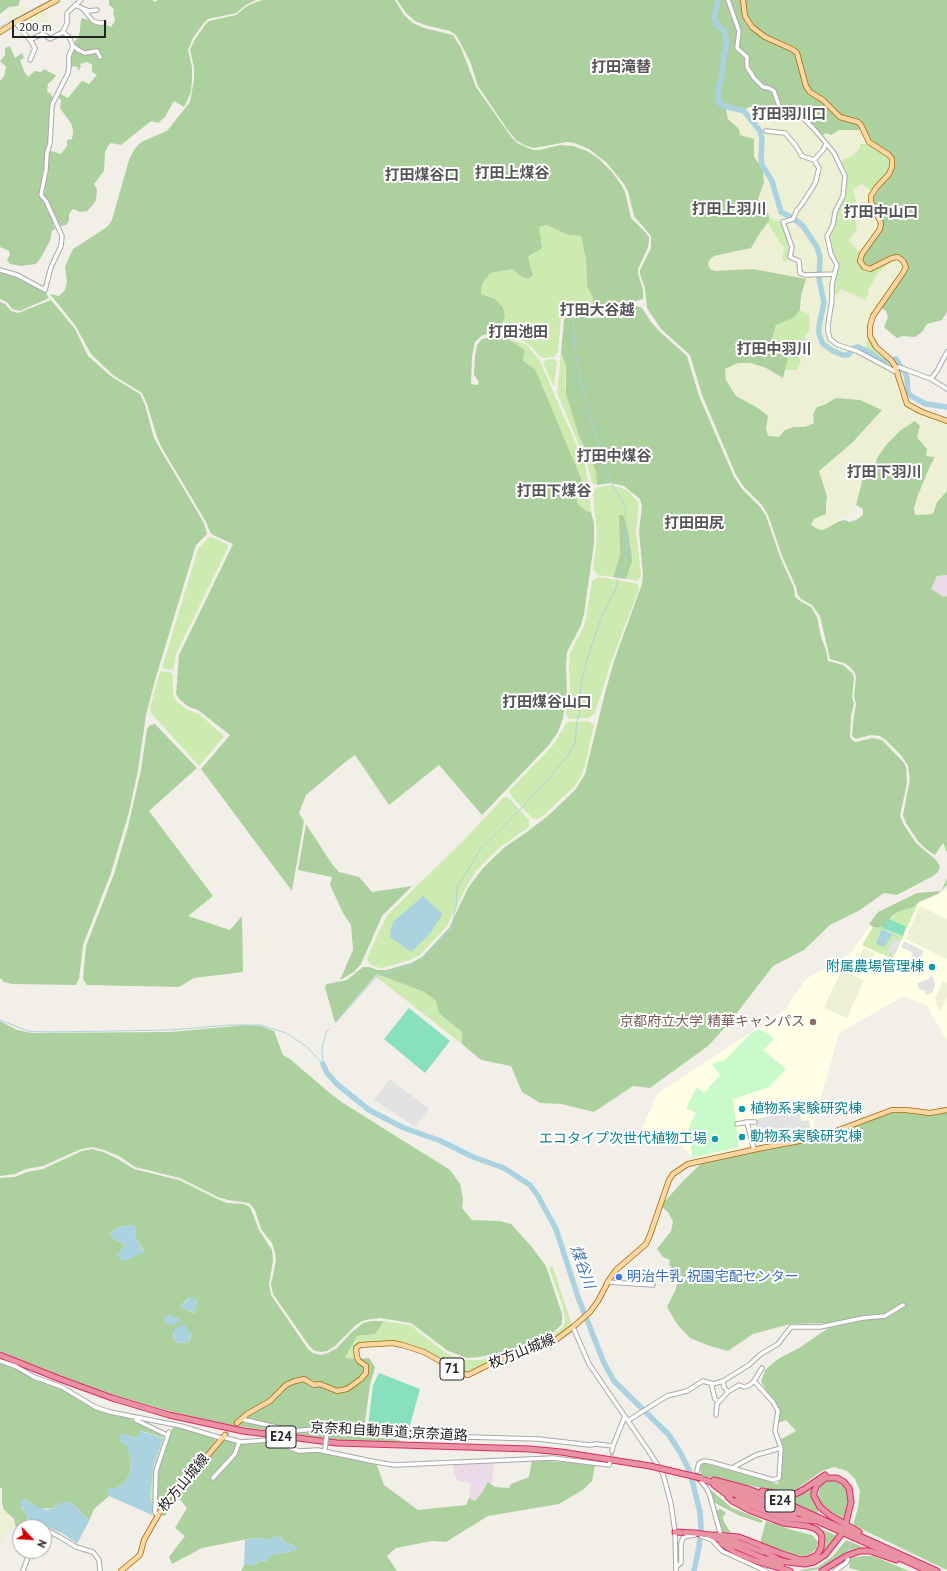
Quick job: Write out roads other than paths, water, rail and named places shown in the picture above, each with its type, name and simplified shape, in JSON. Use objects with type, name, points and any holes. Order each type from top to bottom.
[{"type":"highway","name":"京奈和自動車道;京奈道路","points":[[0,1356],[67,1384],[113,1400],[168,1416],[238,1432],[318,1444],[574,1454],[650,1466],[687,1474],[717,1486]]},
{"type":"highway","points":[[723,1482],[787,1496],[798,1493],[825,1475],[838,1474],[848,1482],[853,1493],[853,1507],[847,1524],[851,1502],[849,1488],[840,1479],[831,1477],[825,1478],[817,1485],[814,1496],[820,1507],[825,1512],[863,1534],[933,1570]]},
{"type":"highway","name":"京奈和自動車道;京奈道路","points":[[700,1479],[723,1482],[784,1502],[933,1570]]},
{"type":"highway","points":[[675,1532],[738,1537],[796,1559],[809,1559],[817,1555],[822,1548],[822,1541],[819,1531],[812,1527],[783,1523],[761,1515],[734,1502],[717,1486]]},
{"type":"highway","points":[[717,1486],[802,1520]]},
{"type":"highway","points":[[717,1486],[828,1525]]},
{"type":"highway","name":"E24","points":[[717,1486],[806,1516],[933,1570]]},
{"type":"highway","points":[[724,1492],[794,1520]]},
{"type":"highway","points":[[728,1497],[784,1518],[815,1521]]},
{"type":"highway","points":[[711,1536],[720,1534],[762,1549],[790,1571]]},
{"type":"highway","points":[[711,1536],[721,1545],[756,1561],[779,1563]]},
{"type":"highway","points":[[711,1536],[779,1563],[794,1567],[815,1564],[829,1556],[841,1537]]},
{"type":"highway","points":[[822,1571],[846,1556],[860,1551],[870,1551],[925,1571]]},
{"type":"main road","points":[[0,32],[57,0]]},
{"type":"main road","points":[[743,0],[745,16],[752,27],[765,37],[792,48],[796,53],[806,86],[810,92],[822,100],[839,116],[858,122],[862,125],[868,140],[889,155],[892,159],[892,167],[889,174],[871,196],[871,202],[881,223],[880,230],[862,254],[860,261],[862,266],[868,269],[896,257],[901,258],[906,264],[903,273],[879,306],[871,320],[870,336],[874,344],[892,361],[896,368],[907,404],[922,412],[947,421]]},
{"type":"main road","name":"枚方山城線","points":[[239,1421],[275,1397],[286,1385],[294,1380],[304,1379],[314,1386],[320,1384],[337,1391],[347,1389],[362,1380],[366,1373],[366,1366],[356,1357],[356,1348],[360,1344],[402,1344],[424,1352],[456,1371],[468,1375],[490,1364],[549,1344],[573,1327],[587,1314],[598,1301],[607,1282],[616,1270],[646,1244],[665,1187],[673,1174],[688,1164],[820,1137],[892,1110],[930,1113],[947,1110]]},
{"type":"main road","name":"枚方山城線","points":[[120,1571],[140,1555],[144,1540],[169,1496],[192,1474],[223,1436]]},
{"type":"street","points":[[30,40],[42,34],[50,40],[63,32],[67,23],[67,13],[80,0]]},
{"type":"street","points":[[728,0],[739,31],[738,48],[747,57],[747,67],[754,78],[763,87],[774,91],[782,115],[789,117],[802,116],[834,153],[845,176],[843,196],[835,212],[833,225],[827,236],[831,254],[837,265],[832,284],[832,300],[828,325],[830,339],[838,345],[857,352],[899,374]]},
{"type":"street","points":[[76,5],[83,9],[94,21],[104,23]]},
{"type":"street","points":[[83,9],[97,10]]},
{"type":"street","points":[[16,22],[35,48],[30,60]]},
{"type":"street","points":[[63,32],[69,37],[73,46],[83,53],[97,51],[100,57]]},
{"type":"street","points":[[0,270],[17,275],[45,290],[51,267],[62,241],[59,228],[41,195],[46,170],[47,153],[50,144],[52,105],[68,73],[69,56],[73,46]]},
{"type":"street","points":[[766,131],[785,134],[796,146],[802,156],[814,160],[819,168],[813,187],[792,219],[783,222],[792,247],[790,257],[799,261],[800,273],[805,275],[835,274]]},
{"type":"street","points":[[814,160],[826,144]]},
{"type":"street","points":[[931,379],[947,352]]},
{"type":"street","points":[[896,368],[899,367],[931,379],[947,389]]},
{"type":"street","points":[[748,1122],[754,1150]]},
{"type":"street","points":[[736,1124],[755,1122]]},
{"type":"street","points":[[607,1282],[653,1285]]},
{"type":"street","points":[[629,1420],[667,1396],[687,1391],[703,1381],[718,1384],[723,1382],[749,1365],[761,1354],[778,1344],[791,1327],[820,1327],[863,1318],[885,1316],[903,1305]]},
{"type":"street","points":[[573,1327],[589,1364],[629,1420],[662,1474],[671,1504],[675,1532],[676,1569]]},
{"type":"street","points":[[0,1361],[62,1387],[95,1407],[132,1417],[181,1426],[223,1436],[239,1442],[270,1440],[300,1450],[325,1450],[394,1465],[554,1458],[610,1465],[610,1462]]},
{"type":"street","points":[[716,1415],[717,1404],[728,1392],[739,1385],[744,1387],[750,1385],[762,1368]]},
{"type":"street","points":[[697,1471],[699,1463],[710,1462],[773,1480],[779,1478],[781,1448],[775,1431],[778,1411],[774,1402],[754,1381]]},
{"type":"street","points":[[723,1382],[724,1387],[728,1392]]},
{"type":"street","points":[[711,1383],[712,1392],[719,1402]]},
{"type":"street","points":[[612,1451],[625,1416]]},
{"type":"street","points":[[132,1417],[168,1434],[156,1471],[155,1512],[157,1515]]},
{"type":"street","points":[[239,1421],[294,1430],[327,1430],[325,1450]]},
{"type":"street","points":[[432,1436],[452,1438],[538,1438],[590,1445],[596,1444],[613,1446]]},
{"type":"street","points":[[213,1478],[235,1454],[239,1442]]},
{"type":"street","points":[[732,1468],[756,1455],[781,1448]]},
{"type":"street","points":[[700,1479],[710,1496],[720,1534]]},
{"type":"street","points":[[52,1532],[76,1547],[94,1552],[99,1560],[100,1571]]},
{"type":"street","points":[[676,1569],[681,1564],[681,1543],[683,1538],[688,1536],[706,1537],[721,1545],[722,1551],[766,1571]]},
{"type":"street","points":[[23,1571],[27,1559]]},
{"type":"street","points":[[835,1571],[846,1563],[848,1559]]},
{"type":"water","points":[[423,896],[443,914],[428,936],[411,952],[390,937],[391,928],[394,921]]},
{"type":"water","points":[[882,928],[883,930],[899,937],[891,935],[885,947],[876,944]]},
{"type":"water","points":[[133,1225],[135,1228],[136,1238],[144,1252],[127,1260],[122,1260],[117,1255],[125,1246],[112,1238],[110,1233],[119,1227]]},
{"type":"water","points":[[190,1297],[196,1299],[197,1306],[195,1313],[180,1307]]},
{"type":"water","points":[[170,1314],[181,1320],[172,1326],[167,1324],[163,1319]]},
{"type":"water","points":[[184,1324],[191,1334],[189,1342],[178,1343],[175,1341],[173,1330]]},
{"type":"water","points":[[140,1431],[163,1438],[154,1464],[150,1498],[153,1506],[152,1515],[109,1496],[108,1494],[108,1490],[111,1488],[116,1488],[123,1485],[130,1474],[131,1459],[128,1446],[121,1442],[119,1436],[124,1434],[135,1438],[138,1436]]},
{"type":"water","points":[[24,1498],[34,1506],[46,1510],[68,1501],[74,1505],[89,1521],[77,1544],[64,1534],[52,1529],[52,1519],[28,1519],[20,1504]]},
{"type":"water","points":[[278,1536],[285,1542],[297,1547],[297,1550],[272,1555],[265,1562],[260,1560],[254,1565],[244,1565],[245,1540],[258,1538],[266,1540]]},
{"type":"waterway","points":[[7,23],[50,0]]},
{"type":"waterway","points":[[718,0],[714,19],[716,24],[724,31],[727,43],[721,80],[718,89],[719,103],[724,106],[744,111],[760,131],[762,139],[762,165],[772,181],[781,212],[793,218],[803,226],[817,247],[820,257],[819,278],[824,303],[819,326],[819,334],[823,344],[833,351],[843,355],[848,355],[854,348],[858,347],[871,353],[881,361],[896,359],[905,373],[907,378],[908,393],[911,396],[926,404],[947,407]]},
{"type":"waterway","points":[[0,27],[5,24]]},
{"type":"waterway","points":[[336,1022],[377,976],[418,962],[441,940],[451,928],[456,906],[457,888],[481,848],[546,782],[569,754],[575,742],[577,722],[581,706],[580,690],[584,670],[596,632],[615,591],[619,575],[625,566],[627,547],[625,508],[621,498],[611,482],[604,463],[583,391],[575,351],[573,317]]},
{"type":"waterway","points":[[0,1020],[28,1031],[48,1032],[170,1030],[230,1025],[261,1025],[286,1033],[307,1047],[323,1064]]},
{"type":"waterway","points":[[323,1064],[322,1047],[329,1029]]},
{"type":"waterway","name":"煤谷川","points":[[323,1064],[327,1073],[337,1084],[369,1110],[404,1128],[441,1141],[473,1157],[504,1168],[530,1185],[538,1196],[556,1229],[578,1297],[604,1363],[614,1381],[669,1435],[690,1472],[700,1512],[701,1528],[694,1571]]},
{"type":"tunnel","points":[[225,1435],[237,1423]]},
{"type":"tunnel","points":[[611,1462],[612,1451]]},
{"type":"tunnel","points":[[848,1557],[851,1541],[857,1526]]},
{"type":"place","name":"附属農場管理棟","points":[[932,967]]},
{"type":"place","name":"京都府立大学 精華キャンパス","points":[[813,1022]]},
{"type":"place","name":"植物系実験研究棟","points":[[742,1109]]},
{"type":"place","name":"動物系実験研究棟","points":[[742,1137]]},
{"type":"place","name":"エコタイプ次世代植物工場","points":[[715,1139]]},
{"type":"place","name":"明治牛乳 祝園宅配センター","points":[[619,1277]]},
{"type":"district","name":"打田滝替","points":[[621,68]]},
{"type":"district","name":"打田羽川口","points":[[789,115]]},
{"type":"district","name":"打田上煤谷","points":[[512,174]]},
{"type":"district","name":"打田煤谷口","points":[[422,176]]},
{"type":"district","name":"打田上羽川","points":[[729,210]]},
{"type":"district","name":"打田中山口","points":[[881,213]]},
{"type":"district","name":"打田大谷越","points":[[597,311]]},
{"type":"district","name":"打田池田","points":[[518,333]]},
{"type":"district","name":"打田中羽川","points":[[774,350]]},
{"type":"district","name":"打田中煤谷","points":[[614,457]]},
{"type":"district","name":"打田下羽川","points":[[884,473]]},
{"type":"district","name":"打田下煤谷","points":[[554,492]]},
{"type":"district","name":"打田田尻","points":[[694,524]]},
{"type":"district","name":"打田煤谷山口","points":[[547,703]]}]
